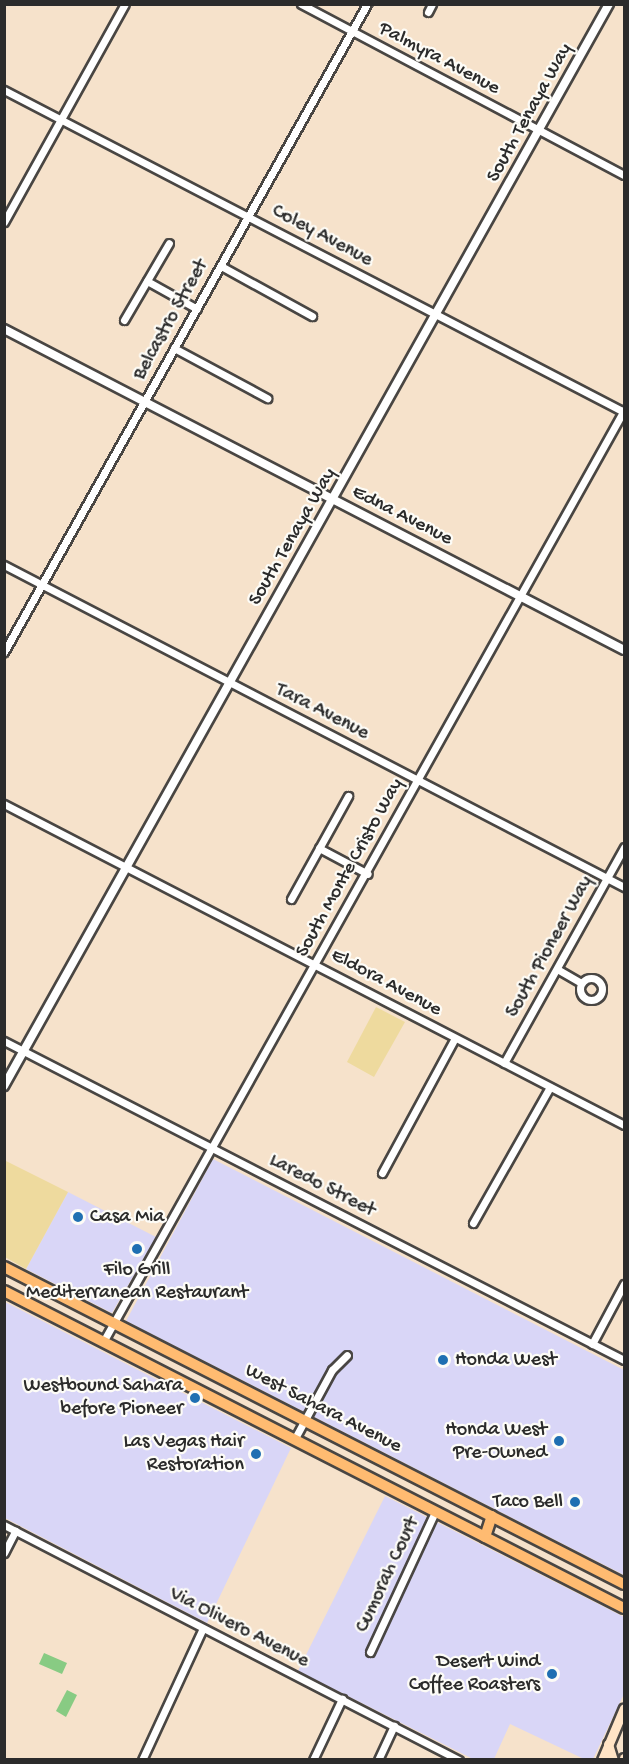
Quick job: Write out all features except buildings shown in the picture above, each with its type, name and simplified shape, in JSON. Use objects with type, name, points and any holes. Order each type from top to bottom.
[{"type":"main road","name":"West Sahara Avenue","points":[[4,1267],[624,1584]]},
{"type":"main road","name":"West Sahara Avenue","points":[[4,1291],[624,1608]]},
{"type":"main road","points":[[485,1537],[492,1516]]},
{"type":"main road","points":[[602,1760],[624,1708]]},
{"type":"main road","points":[[608,1744],[613,1760]]},
{"type":"street","points":[[4,222],[125,4]]},
{"type":"street","name":"Palmyra Avenue","points":[[301,4],[624,175]]},
{"type":"street","name":"Belcastro Street","points":[[4,652],[367,4]]},
{"type":"street","points":[[428,12],[432,4]]},
{"type":"street","name":"South Tenaya Way","points":[[4,1086],[609,4]]},
{"type":"street","name":"Coley Avenue","points":[[4,90],[624,411]]},
{"type":"street","points":[[124,320],[169,243]]},
{"type":"street","points":[[221,266],[312,316]]},
{"type":"street","points":[[147,282],[197,309]]},
{"type":"street","name":"Edna Avenue","points":[[4,329],[624,650]]},
{"type":"street","points":[[174,348],[267,398]]},
{"type":"street","name":"South Monte Cristo Way","points":[[103,1342],[368,874],[624,411]]},
{"type":"street","name":"Tara Avenue","points":[[4,565],[624,887]]},
{"type":"street","points":[[291,899],[348,796]]},
{"type":"street","name":"Eldora Avenue","points":[[4,804],[624,1125]]},
{"type":"street","name":"South Pioneer Way","points":[[504,1063],[624,847]]},
{"type":"street","points":[[320,848],[368,874]]},
{"type":"street","points":[[557,969],[581,983]]},
{"type":"street","points":[[382,1173],[455,1038]]},
{"type":"street","name":"Laredo Street","points":[[4,1041],[624,1360]]},
{"type":"street","points":[[473,1223],[550,1087]]},
{"type":"street","points":[[592,1344],[624,1284]]},
{"type":"street","points":[[294,1440],[334,1366],[347,1355]]},
{"type":"street","name":"Cumorah Court","points":[[370,1652],[435,1512]]},
{"type":"street","name":"Via Olivero Avenue","points":[[4,1525],[459,1760]]},
{"type":"street","points":[[4,1553],[15,1531]]},
{"type":"street","points":[[142,1760],[204,1628]]},
{"type":"street","points":[[314,1760],[342,1699]]},
{"type":"street","points":[[378,1760],[394,1726]]},
{"type":"shaded area","points":[[213,1159],[624,1370],[624,1575],[126,1321]]},
{"type":"shaded area","points":[[68,1192],[156,1237],[112,1313],[26,1269]]},
{"type":"shaded area","points":[[5,1302],[291,1448],[207,1623],[5,1518]]},
{"type":"shaded area","points":[[385,1496],[624,1617],[624,1694],[593,1759],[584,1759],[510,1724],[494,1759],[473,1759],[298,1671]]},
{"type":"green space","points":[[44,1653],[67,1663],[62,1674],[39,1664]]},
{"type":"green space","points":[[67,1690],[77,1695],[66,1717],[56,1711]]},
{"type":"sand","points":[[376,1007],[405,1022],[374,1077],[347,1062]]},
{"type":"sand","points":[[4,1160],[68,1192],[26,1269],[5,1257]]},
{"type":"place","name":"Casa Mia","points":[[78,1217]]},
{"type":"place","name":"Filo Grill Mediterranean Restaurant","points":[[137,1249]]},
{"type":"place","name":"Honda West","points":[[443,1360]]},
{"type":"place","name":"Westbound Sahara before Pioneer","points":[[195,1398]]},
{"type":"place","name":"Honda West Pre-Owned","points":[[559,1441]]},
{"type":"place","name":"Las Vegas Hair Restoration","points":[[256,1454]]},
{"type":"place","name":"Taco Bell","points":[[575,1502]]},
{"type":"place","name":"Desert Wind Coffee Roasters","points":[[552,1674]]}]
